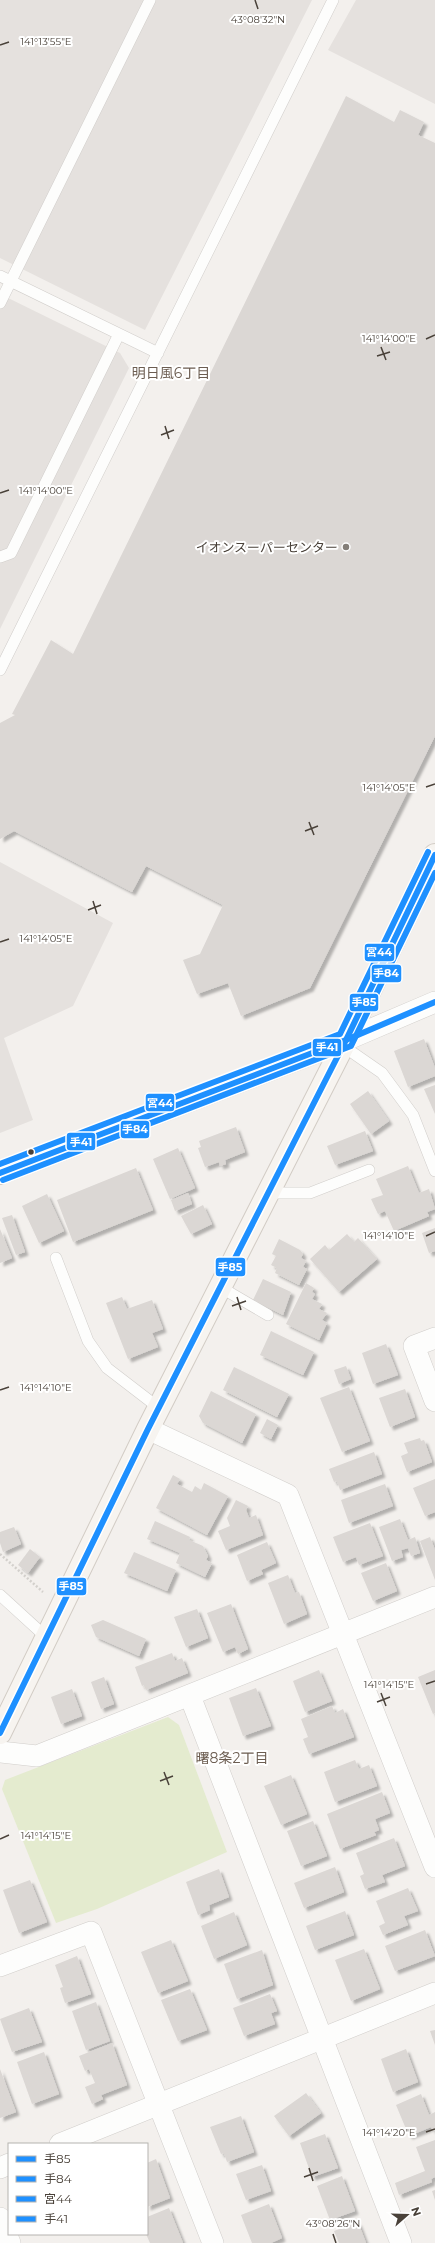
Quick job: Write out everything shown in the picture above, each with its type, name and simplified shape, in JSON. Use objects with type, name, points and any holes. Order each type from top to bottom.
[{"type":"street","points":[[0,1733],[148,1429],[345,1043],[435,855]]},
{"type":"street","points":[[0,1173],[345,1043],[435,1002]]},
{"type":"street","points":[[435,1338],[414,1346],[435,1401]]},
{"type":"street","points":[[148,1429],[288,1495],[435,1867]]},
{"type":"street","points":[[0,1752],[37,1756],[435,1597]]},
{"type":"street","points":[[190,1696],[321,2040],[401,2243]]},
{"type":"street","points":[[0,1966],[91,1932],[160,2104],[213,2243]]},
{"type":"street","points":[[62,2143],[435,1993]]},
{"type":"street","points":[[0,2218],[10,2243]]},
{"type":"lane","points":[[0,303],[150,0]]},
{"type":"lane","points":[[0,670],[333,0]]},
{"type":"lane","points":[[0,276],[158,353]]},
{"type":"lane","points":[[0,557],[11,553],[119,334]]},
{"type":"lane","points":[[345,1043],[382,1073],[413,1114],[435,1171]]},
{"type":"lane","points":[[268,1193],[310,1193],[369,1170]]},
{"type":"lane","points":[[56,1258],[88,1341],[103,1363],[107,1368],[159,1408]]},
{"type":"lane","points":[[220,1287],[268,1315]]},
{"type":"lane","points":[[0,1596],[46,1637]]},
{"type":"path","points":[[0,1554],[61,1608]]},
{"type":"green space","points":[[168,1717],[179,1725],[227,1852],[97,1909],[56,1923],[2,1789],[5,1780]]},
{"type":"shaded area","points":[[0,0],[312,0],[145,330],[0,258]]},
{"type":"shaded area","points":[[356,0],[435,0],[435,104],[328,50]]},
{"type":"shaded area","points":[[0,294],[120,353],[129,368],[0,629]]},
{"type":"shaded area","points":[[0,862],[113,923],[73,1006],[4,1038],[33,1120],[0,1133]]},
{"type":"building","points":[[346,96],[394,122],[400,110],[424,122],[418,135],[435,143],[435,736],[310,988],[241,1016],[228,983],[197,994],[183,960],[200,954],[223,905],[146,866],[132,892],[14,831],[0,839],[0,723],[15,715],[12,714],[51,640],[73,654]]},
{"type":"building","points":[[424,1039],[435,1068],[435,1076],[408,1087],[394,1051]]},
{"type":"building","points":[[435,1085],[435,1114],[424,1089]]},
{"type":"building","points":[[368,1091],[389,1121],[371,1134],[350,1104]]},
{"type":"building","points":[[236,1127],[245,1152],[225,1160],[226,1164],[220,1166],[219,1162],[205,1167],[198,1148],[201,1147],[199,1141]]},
{"type":"building","points":[[365,1131],[373,1151],[335,1165],[327,1146]]},
{"type":"building","points":[[178,1148],[195,1188],[170,1199],[153,1159]]},
{"type":"building","points":[[408,1166],[419,1193],[429,1189],[435,1209],[427,1212],[429,1216],[394,1231],[385,1211],[378,1214],[371,1199],[383,1195],[376,1179]]},
{"type":"building","points":[[136,1168],[153,1210],[73,1242],[57,1200]]},
{"type":"building","points":[[188,1193],[192,1204],[175,1211],[171,1200]]},
{"type":"building","points":[[47,1194],[64,1231],[39,1243],[22,1206]]},
{"type":"building","points":[[203,1205],[212,1224],[191,1234],[181,1216]]},
{"type":"building","points":[[12,1215],[25,1252],[16,1255],[2,1218]]},
{"type":"building","points":[[435,1228],[435,1251],[429,1253],[422,1233]]},
{"type":"building","points":[[0,1229],[12,1258],[0,1263]]},
{"type":"building","points":[[347,1234],[354,1242],[358,1238],[377,1259],[339,1292],[310,1259],[325,1245],[329,1250]]},
{"type":"building","points":[[279,1239],[300,1250],[303,1254],[301,1258],[306,1261],[303,1267],[307,1269],[299,1285],[275,1273],[277,1268],[271,1265],[276,1256],[272,1254]]},
{"type":"building","points":[[263,1279],[291,1292],[283,1315],[253,1300]]},
{"type":"building","points":[[306,1283],[314,1288],[312,1292],[315,1294],[312,1299],[322,1304],[319,1309],[327,1313],[322,1320],[327,1323],[319,1340],[286,1324]]},
{"type":"building","points":[[122,1297],[127,1309],[152,1300],[163,1329],[152,1333],[158,1347],[128,1359],[106,1303]]},
{"type":"building","points":[[271,1331],[314,1352],[303,1375],[260,1355]]},
{"type":"building","points":[[386,1344],[398,1375],[373,1384],[362,1353]]},
{"type":"building","points":[[346,1366],[351,1379],[339,1384],[334,1370]]},
{"type":"building","points":[[234,1367],[289,1394],[277,1417],[223,1390]]},
{"type":"building","points":[[349,1387],[370,1441],[342,1452],[320,1398]]},
{"type":"building","points":[[405,1389],[415,1417],[390,1427],[379,1398]]},
{"type":"building","points":[[211,1391],[256,1414],[242,1443],[203,1423],[199,1416]]},
{"type":"building","points":[[267,1419],[278,1425],[271,1439],[260,1433]]},
{"type":"building","points":[[420,1438],[421,1441],[424,1440],[432,1462],[407,1472],[401,1456],[408,1453],[404,1443]]},
{"type":"building","points":[[374,1452],[382,1474],[340,1490],[337,1481],[334,1482],[329,1469]]},
{"type":"building","points":[[173,1475],[180,1479],[177,1484],[192,1492],[195,1486],[201,1490],[204,1483],[228,1496],[207,1535],[156,1508]]},
{"type":"building","points":[[435,1479],[435,1512],[425,1516],[413,1488]]},
{"type":"building","points":[[385,1484],[393,1506],[349,1523],[341,1500]]},
{"type":"building","points":[[236,1500],[248,1506],[246,1510],[249,1518],[256,1515],[263,1535],[226,1550],[218,1531],[230,1526],[227,1518]]},
{"type":"building","points":[[400,1519],[408,1540],[415,1537],[420,1553],[411,1556],[408,1548],[401,1550],[403,1557],[392,1561],[379,1527]]},
{"type":"building","points":[[155,1521],[190,1537],[189,1540],[203,1546],[208,1556],[206,1560],[212,1563],[205,1577],[176,1563],[180,1553],[147,1539]]},
{"type":"building","points":[[370,1523],[383,1556],[359,1565],[356,1557],[343,1562],[333,1537]]},
{"type":"building","points":[[14,1527],[21,1544],[3,1552],[0,1543],[0,1532]]},
{"type":"building","points":[[430,1537],[435,1550],[435,1580],[420,1541]]},
{"type":"building","points":[[267,1542],[276,1563],[261,1570],[263,1574],[247,1581],[237,1555]]},
{"type":"building","points":[[30,1549],[40,1557],[28,1573],[18,1565]]},
{"type":"building","points":[[134,1552],[176,1570],[167,1591],[124,1573]]},
{"type":"building","points":[[386,1563],[397,1591],[373,1601],[361,1573]]},
{"type":"building","points":[[288,1575],[295,1593],[299,1592],[307,1614],[284,1624],[268,1583]]},
{"type":"building","points":[[231,1604],[248,1649],[238,1654],[235,1647],[223,1652],[207,1613]]},
{"type":"building","points":[[197,1609],[208,1638],[186,1647],[174,1617]]},
{"type":"building","points":[[103,1620],[146,1639],[139,1656],[96,1637],[91,1625]]},
{"type":"building","points":[[172,1653],[175,1661],[182,1658],[188,1673],[146,1690],[144,1685],[142,1686],[135,1667]]},
{"type":"building","points":[[319,1670],[332,1701],[305,1712],[293,1681]]},
{"type":"building","points":[[435,1670],[435,1713],[433,1714],[418,1677]]},
{"type":"building","points":[[104,1677],[114,1704],[101,1709],[91,1682]]},
{"type":"building","points":[[256,1688],[271,1726],[243,1736],[229,1698]]},
{"type":"building","points":[[72,1689],[82,1716],[61,1724],[51,1697]]},
{"type":"building","points":[[332,1706],[335,1713],[343,1709],[354,1737],[309,1754],[303,1739],[308,1737],[301,1719]]},
{"type":"building","points":[[355,1760],[359,1769],[369,1765],[377,1786],[335,1802],[324,1772]]},
{"type":"building","points":[[291,1775],[307,1814],[281,1825],[264,1786]]},
{"type":"building","points":[[382,1792],[390,1813],[375,1819],[379,1830],[374,1832],[376,1835],[340,1849],[327,1814]]},
{"type":"building","points":[[313,1821],[327,1856],[301,1866],[287,1831]]},
{"type":"building","points":[[394,1838],[405,1866],[382,1875],[385,1882],[365,1889],[360,1876],[364,1874],[356,1853]]},
{"type":"building","points":[[335,1867],[344,1892],[304,1908],[294,1883]]},
{"type":"building","points":[[219,1869],[229,1897],[209,1905],[210,1910],[198,1915],[186,1882]]},
{"type":"building","points":[[30,1880],[47,1922],[19,1933],[3,1890]]},
{"type":"building","points":[[408,1888],[418,1911],[404,1916],[408,1925],[383,1935],[379,1926],[385,1923],[376,1901]]},
{"type":"building","points":[[345,1911],[354,1935],[315,1950],[306,1926]]},
{"type":"building","points":[[234,1912],[247,1945],[214,1959],[201,1926]]},
{"type":"building","points":[[425,1930],[435,1956],[395,1971],[385,1946]]},
{"type":"building","points":[[171,1940],[188,1981],[158,1993],[141,1952]]},
{"type":"building","points":[[364,1949],[380,1989],[351,2001],[335,1960]]},
{"type":"building","points":[[262,1950],[273,1985],[237,1999],[224,1964]]},
{"type":"building","points":[[77,1956],[91,1994],[65,2003],[60,1988],[63,1987],[55,1965]]},
{"type":"building","points":[[190,1989],[207,2030],[178,2041],[161,2000]]},
{"type":"building","points":[[270,1994],[277,2011],[271,2013],[275,2024],[244,2036],[233,2008]]},
{"type":"building","points":[[96,2002],[110,2041],[86,2050],[72,2011]]},
{"type":"building","points":[[29,2008],[42,2042],[12,2052],[0,2019]]},
{"type":"building","points":[[435,2030],[435,2045],[430,2031]]},
{"type":"building","points":[[112,2043],[127,2085],[101,2095],[103,2099],[92,2104],[85,2087],[95,2083],[89,2069],[85,2071],[79,2056]]},
{"type":"building","points":[[406,2049],[418,2082],[393,2092],[381,2059]]},
{"type":"building","points":[[44,2052],[59,2094],[32,2104],[17,2062]]},
{"type":"building","points":[[0,2069],[16,2112],[0,2118]]},
{"type":"building","points":[[306,2093],[321,2113],[289,2136],[274,2116]]},
{"type":"building","points":[[421,2094],[429,2115],[435,2112],[435,2130],[433,2131],[431,2127],[409,2136],[396,2105]]},
{"type":"building","points":[[241,2116],[254,2152],[227,2162],[224,2153],[221,2154],[210,2127]]},
{"type":"building","points":[[325,2134],[338,2168],[312,2177],[300,2143]]},
{"type":"building","points":[[435,2140],[435,2177],[431,2179],[432,2182],[399,2195],[395,2183],[425,2171],[416,2147]]},
{"type":"building","points":[[156,2159],[170,2198],[148,2207],[148,2163]]},
{"type":"building","points":[[262,2165],[271,2191],[246,2200],[236,2174]]},
{"type":"building","points":[[342,2176],[355,2211],[330,2220],[317,2186]]},
{"type":"building","points":[[435,2190],[435,2200],[432,2191]]},
{"type":"building","points":[[269,2204],[282,2238],[271,2243],[252,2243],[241,2215]]},
{"type":"building","points":[[169,2208],[183,2243],[150,2243],[146,2235],[148,2235],[148,2217]]},
{"type":"building","points":[[358,2222],[366,2243],[339,2243],[334,2231]]},
{"type":"transit line","name":"宮44","points":[[0,1164],[340,1034],[428,852]]},
{"type":"transit line","name":"手85","points":[[0,1733],[148,1429],[346,1040],[435,855]]},
{"type":"transit line","name":"手84","points":[[3,1180],[351,1046],[435,873]]},
{"type":"transit line","name":"手41","points":[[0,1173],[346,1040],[435,1002]]},
{"type":"place","name":"イオンスーパーセンター","points":[[346,547]]},
{"type":"district","name":"明日風6丁目","points":[[171,373]]},
{"type":"district","name":"曙8条2丁目","points":[[232,1758]]}]
